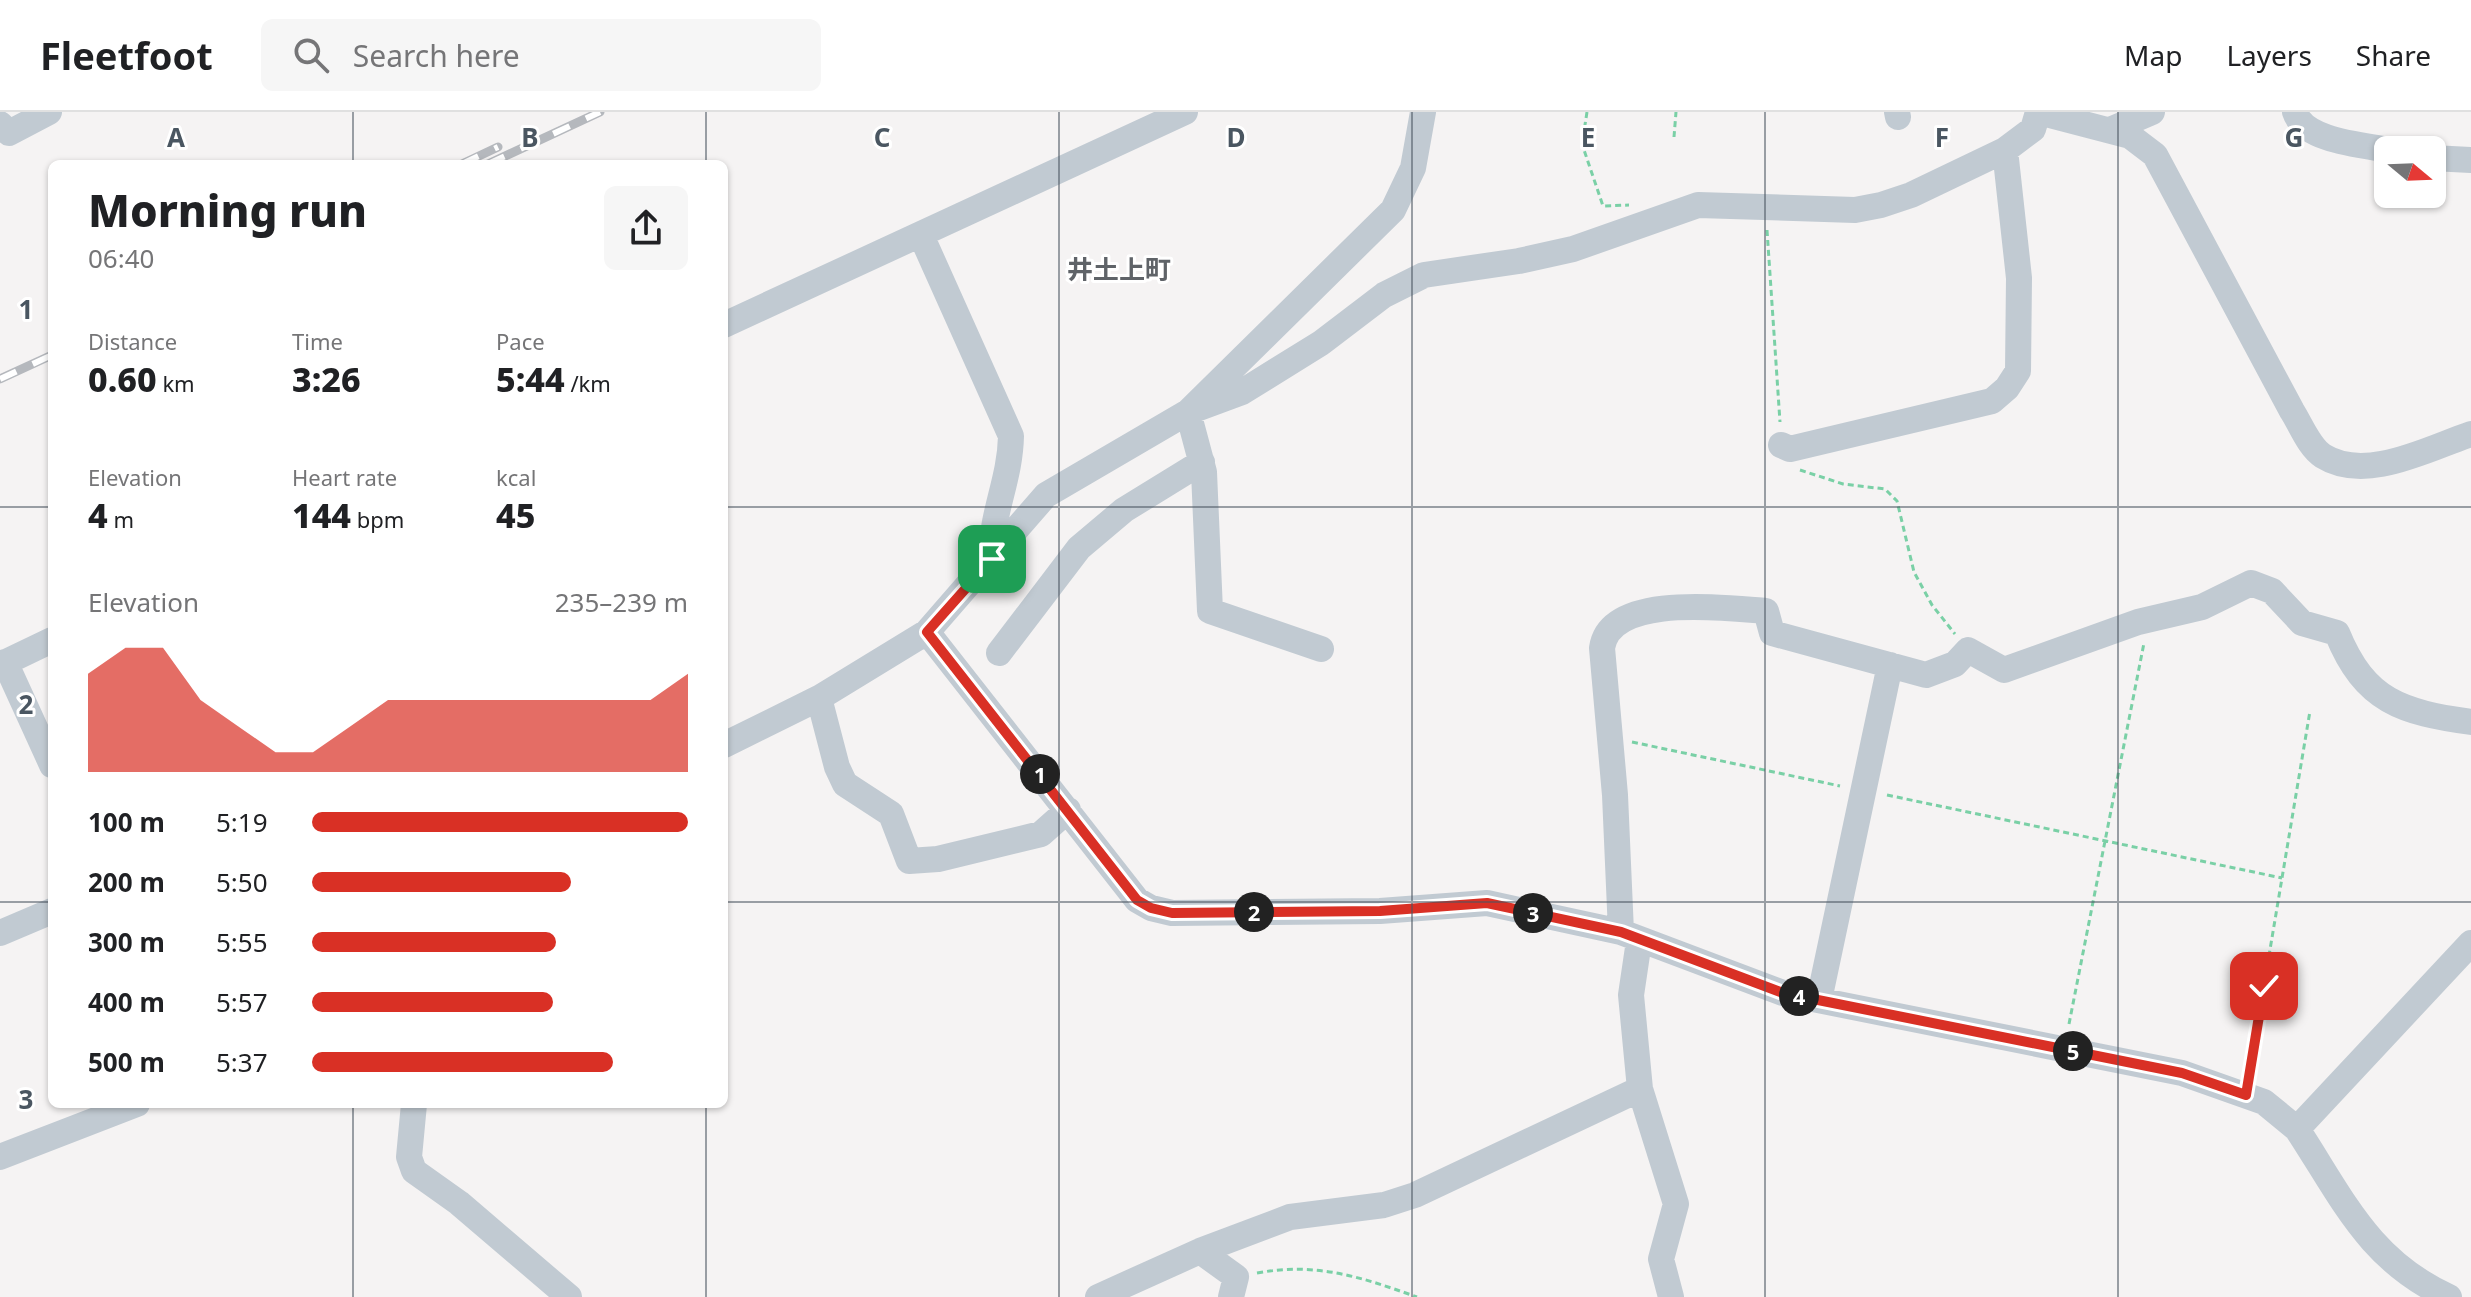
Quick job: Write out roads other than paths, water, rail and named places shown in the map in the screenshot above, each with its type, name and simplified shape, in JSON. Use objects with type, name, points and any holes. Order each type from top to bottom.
[{"type":"street","points":[[0,124],[9,133],[49,112]]},
{"type":"street","points":[[728,323],[1185,112]]},
{"type":"street","points":[[1188,412],[1393,210],[1413,168],[1423,112]]},
{"type":"street","points":[[728,743],[819,698],[927,632],[1046,495],[1188,412],[1242,392],[1321,343],[1384,295],[1424,275],[1519,261],[1573,249],[1698,205],[1855,210],[1881,205],[1911,195],[2005,150],[2033,129],[2038,112],[2130,136],[2155,155],[2292,411],[2315,449],[2324,457],[2343,464],[2378,465],[2471,434]]},
{"type":"street","points":[[2110,130],[2152,112]]},
{"type":"street","points":[[2295,112],[2298,119],[2326,138],[2374,147]]},
{"type":"street","points":[[1781,445],[1790,449],[1992,401],[2007,388],[2018,371],[2019,278],[2005,150]]},
{"type":"street","points":[[2446,159],[2471,160]]},
{"type":"street","points":[[921,235],[1011,436],[1010,469],[991,532],[992,559]]},
{"type":"street","points":[[1188,412],[1202,462],[1210,611],[1321,649]]},
{"type":"street","points":[[999,653],[1079,548],[1124,510],[1202,462]]},
{"type":"street","points":[[1671,1297],[1661,1259],[1676,1204],[1640,1089],[1631,995],[1630,937],[1602,648],[1604,636],[1621,618],[1691,605],[1766,611],[1772,633],[1926,675],[1955,664],[1968,650],[2004,670],[2149,620],[2202,607],[2251,583],[2272,591],[2302,623],[2337,633],[2350,665],[2365,684],[2414,713],[2471,722]]},
{"type":"street","points":[[927,632],[1137,900],[1151,908],[1172,913],[1348,911],[1487,903],[1630,937],[1783,993],[2182,1073],[2246,1095],[2283,1114],[2297,1129],[2387,1260],[2408,1276],[2449,1297]]},
{"type":"street","points":[[48,642],[3,664],[48,757]]},
{"type":"street","points":[[1819,1000],[1890,665]]},
{"type":"street","points":[[819,698],[837,767],[845,784],[891,814],[909,861],[938,859],[1041,834],[1068,810]]},
{"type":"street","points":[[0,933],[48,913]]},
{"type":"street","points":[[2297,1129],[2471,943]]},
{"type":"street","points":[[1105,1295],[1200,1251],[1290,1217],[1384,1205],[1415,1195],[1640,1089]]},
{"type":"street","points":[[0,1157],[127,1108]]},
{"type":"street","points":[[414,1108],[409,1157],[414,1171],[459,1203],[569,1297]]},
{"type":"street","points":[[1200,1251],[1234,1287]]},
{"type":"railway","points":[[497,160],[600,112]]},
{"type":"railway","points":[[470,160],[498,147]]},
{"type":"railway","points":[[0,379],[48,357]]},
{"type":"district","name":"井土上町","points":[[1119,269]]}]
